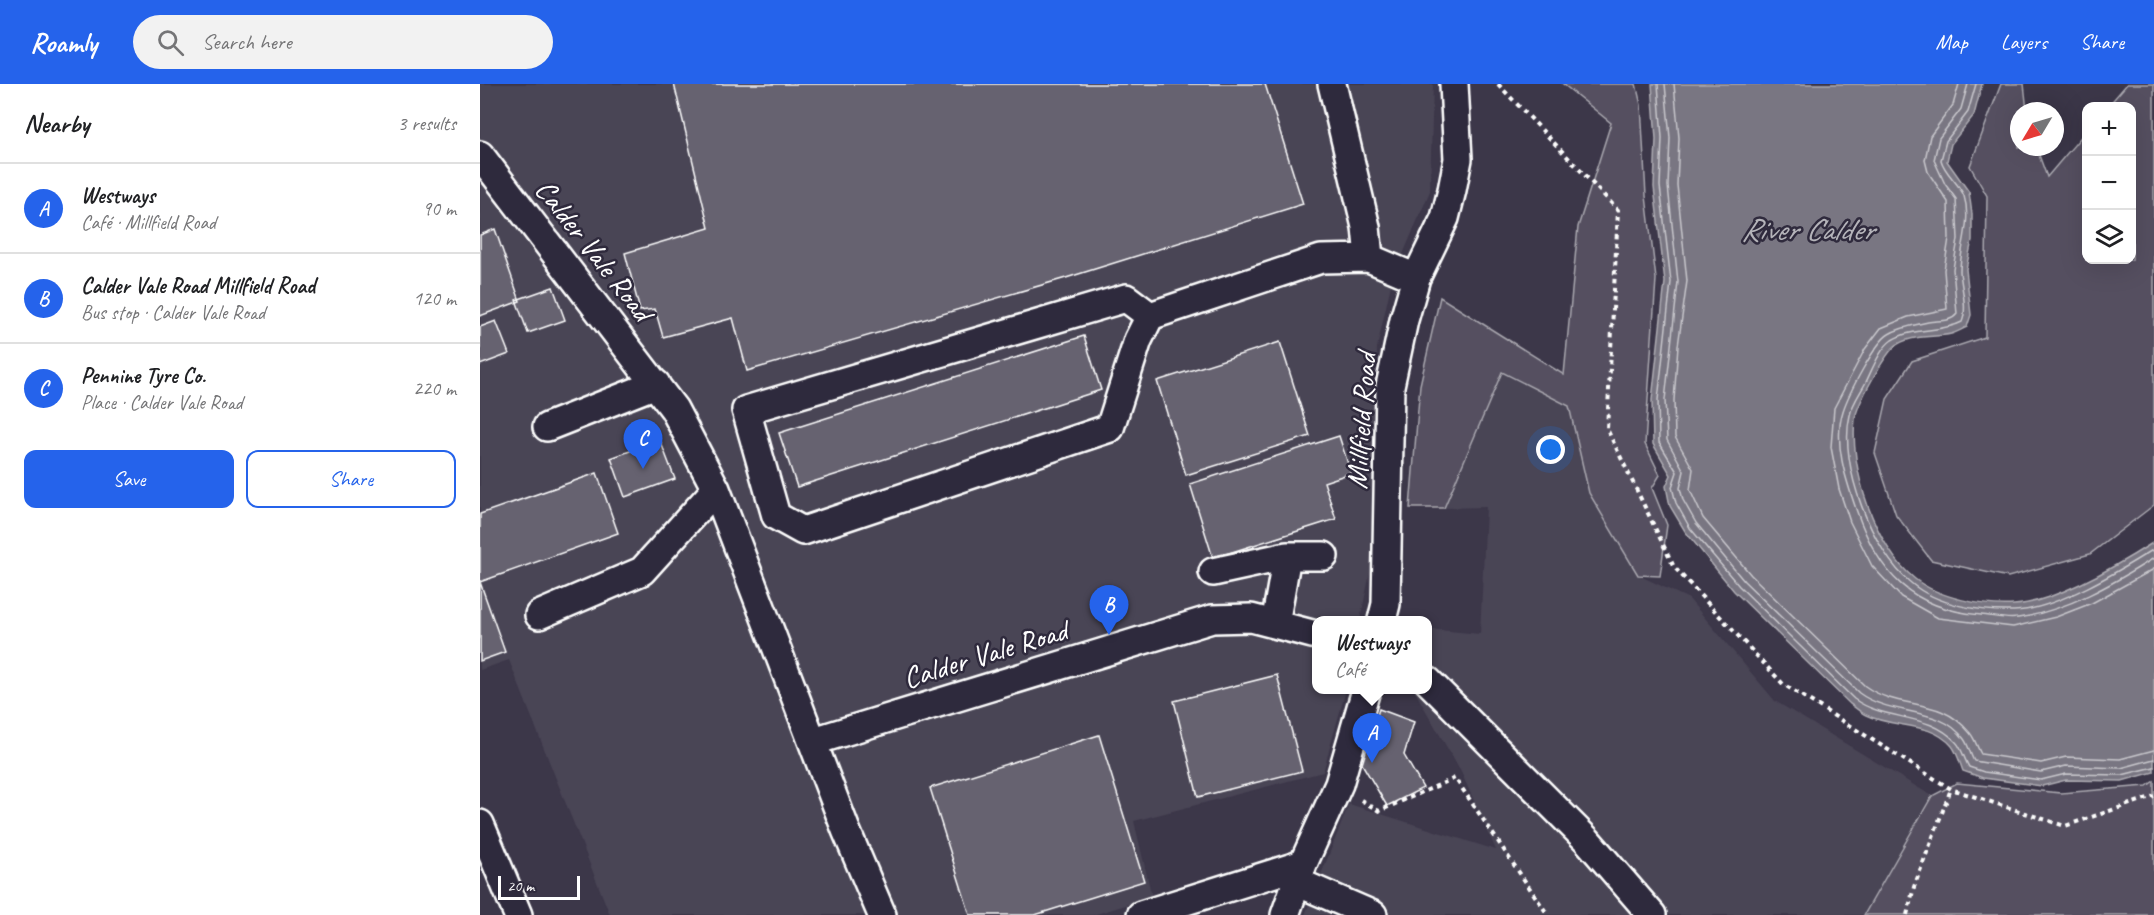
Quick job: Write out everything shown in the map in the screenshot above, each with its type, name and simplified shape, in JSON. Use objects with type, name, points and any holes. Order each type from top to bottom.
[{"type":"street","points":[[1332,84],[1366,227],[1369,258]]},
{"type":"street","name":"Millfield Road","points":[[1383,616],[1386,604],[1390,386],[1404,320],[1416,278],[1445,218],[1452,190],[1458,159],[1455,88]]},
{"type":"street","name":"Calder Vale Road","points":[[480,155],[656,384],[678,417],[716,489],[882,915]]},
{"type":"street","points":[[1150,316],[1126,297],[746,410],[776,516],[803,531],[1110,428],[1138,340],[1150,316],[1321,259],[1369,258],[1416,278]]},
{"type":"street","points":[[547,427],[656,384]]},
{"type":"street","points":[[539,615],[642,571],[716,489]]},
{"type":"street","points":[[1275,624],[1287,556]]},
{"type":"street","points":[[1213,572],[1287,556],[1324,556]]},
{"type":"street","name":"Calder Vale Road","points":[[814,741],[1212,619],[1251,618],[1312,634]]},
{"type":"street","points":[[1432,685],[1587,840],[1652,915]]},
{"type":"street","points":[[1286,915],[1300,873],[1338,784],[1365,694]]},
{"type":"street","points":[[480,824],[519,915]]},
{"type":"street","points":[[1141,915],[1300,873],[1373,915]]},
{"type":"path","points":[[1498,84],[1618,210],[1607,429],[1674,567],[1783,684],[1951,789],[2065,826],[2154,796]]},
{"type":"path","points":[[1338,784],[1379,811],[1455,777],[1548,915]]},
{"type":"path","points":[[1907,915],[1914,887],[1951,789]]},
{"type":"shaded area","points":[[480,84],[1433,84],[1430,191],[1392,280],[1377,348],[1373,559],[1361,616],[1312,616],[1312,694],[1345,694],[1323,772],[1134,821],[1152,897],[1093,915],[610,915],[509,660],[480,670]]},
{"type":"shaded area","points":[[1563,84],[1636,84],[1641,105],[1646,196],[1656,279],[1645,444],[1660,475],[1652,488],[1667,525],[1660,576],[1638,575],[1589,493],[1569,406],[1502,372],[1444,508],[1410,508],[1420,385],[1440,297],[1564,375],[1578,227],[1611,123]]},
{"type":"shaded area","points":[[2001,84],[2024,84],[2026,102],[2010,102],[2010,156],[2039,156],[2047,177],[2082,136],[2082,264],[2136,264],[2136,102],[2111,102],[2127,84],[2154,84],[2154,505],[2090,554],[2008,577],[1931,560],[1896,515],[1875,453],[1887,399],[1912,361],[1985,337],[1987,196],[1970,166]]},
{"type":"shaded area","points":[[1501,372],[1569,406],[1589,493],[1638,575],[1689,599],[1775,701],[1932,796],[1864,915],[1305,915],[1349,804],[1496,850],[1461,772],[1416,694],[1432,694],[1432,629],[1480,634],[1486,507],[1444,508]]},
{"type":"shaded area","points":[[2154,781],[2154,915],[1864,915],[1932,796],[1957,783],[2061,793],[2147,786]]},
{"type":"water","name":"River Calder","points":[[1652,84],[1982,84],[1974,115],[1951,144],[1947,161],[1969,192],[1972,240],[1966,269],[1971,315],[1967,327],[1951,334],[1906,340],[1894,347],[1884,361],[1865,393],[1855,419],[1856,460],[1861,483],[1877,527],[1888,548],[1901,565],[1925,586],[1949,596],[1976,603],[2014,605],[2049,597],[2087,581],[2154,542],[2154,772],[2122,781],[2066,780],[2042,786],[1983,778],[1963,771],[1954,748],[1933,732],[1877,719],[1864,714],[1850,704],[1734,591],[1685,531],[1670,506],[1666,486],[1671,475],[1653,444],[1652,400],[1665,282],[1654,187],[1656,139]]},
{"type":"building","points":[[674,84],[1265,84],[1303,204],[1066,278],[747,371],[733,318],[663,337],[655,309],[640,311],[625,253],[709,228]]},
{"type":"building","points":[[495,229],[520,301],[480,316],[480,235]]},
{"type":"building","points":[[553,287],[565,320],[528,333],[516,300]]},
{"type":"building","points":[[496,321],[509,354],[480,365],[480,327]]},
{"type":"building","points":[[1084,336],[1101,390],[797,487],[779,433]]},
{"type":"building","points":[[1280,342],[1310,436],[1186,475],[1157,381]]},
{"type":"building","points":[[1339,436],[1351,473],[1324,482],[1336,519],[1213,558],[1190,484]]},
{"type":"building","points":[[660,440],[675,479],[625,497],[611,458]]},
{"type":"building","points":[[597,473],[618,533],[480,582],[480,514]]},
{"type":"building","points":[[480,582],[505,652],[480,661]]},
{"type":"building","points":[[1277,675],[1302,771],[1198,797],[1174,701]]},
{"type":"building","points":[[1379,709],[1414,722],[1404,755],[1423,788],[1387,806],[1362,764]]},
{"type":"building","points":[[1099,735],[1144,881],[1035,915],[970,915],[930,788]]},
{"type":"place","name":"Pennine Tyre Co.","points":[[643,469]]},
{"type":"place","name":"Calder Vale Road Millfield Road","points":[[1109,635]]},
{"type":"place","name":"Westways","points":[[1372,763]]}]
